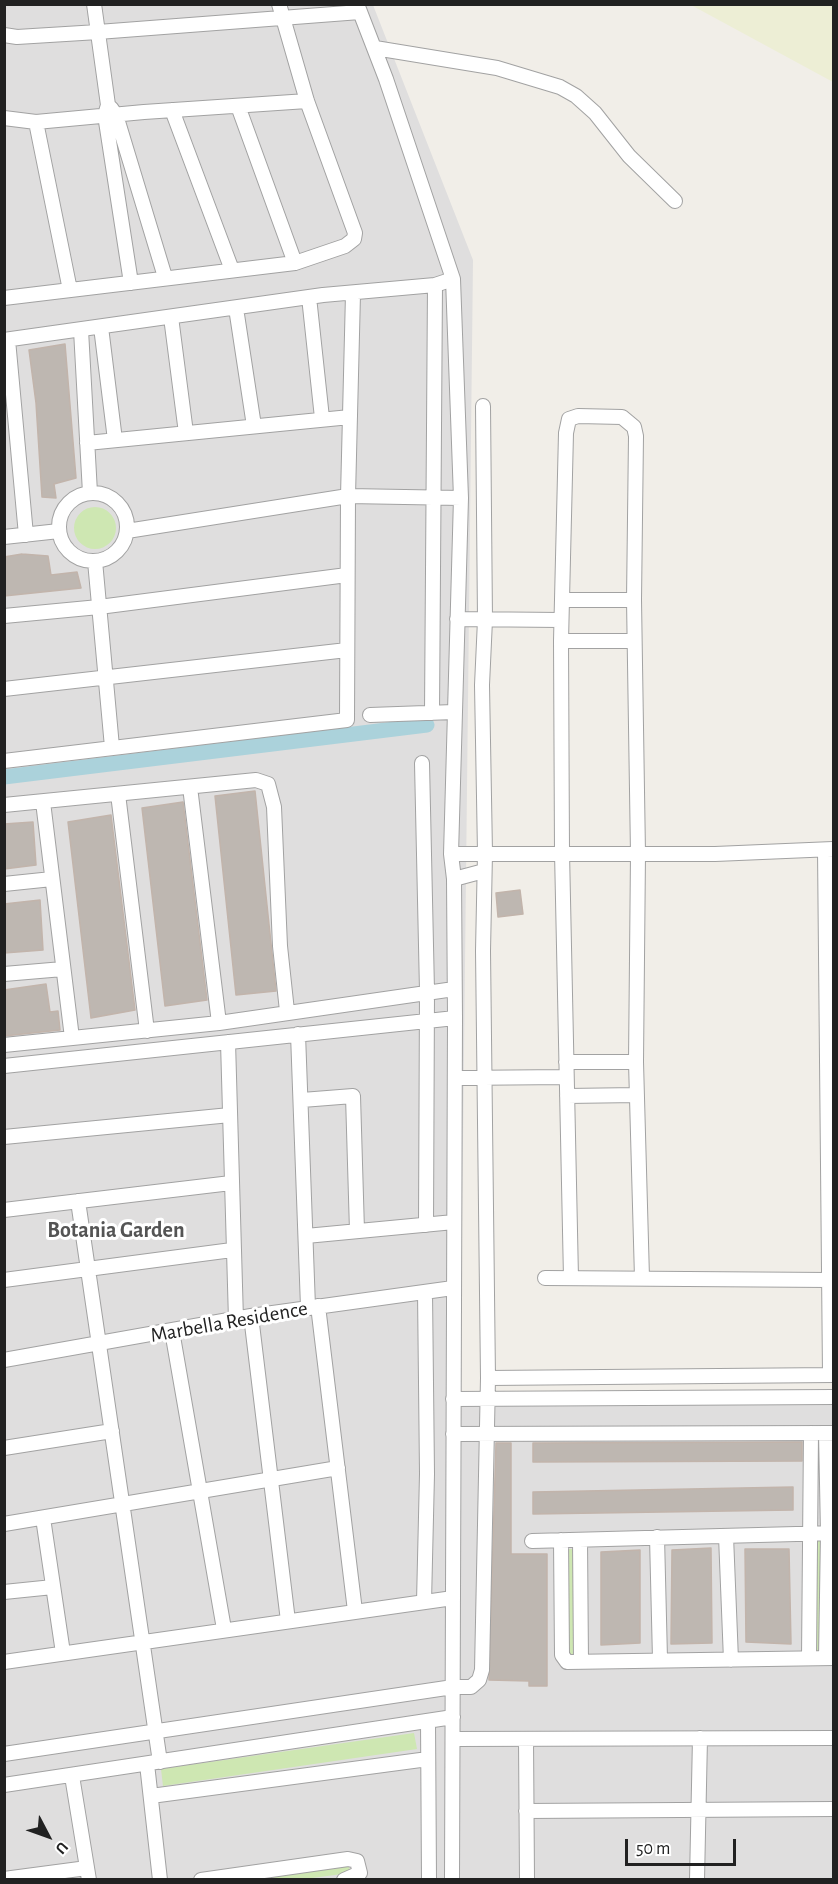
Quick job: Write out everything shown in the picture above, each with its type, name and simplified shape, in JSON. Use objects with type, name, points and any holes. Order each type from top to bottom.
[{"type":"street","points":[[94,4],[131,283]]},
{"type":"street","points":[[4,35],[17,37],[98,32],[282,11],[359,8],[375,48],[453,279],[461,498],[451,854],[454,879],[455,1018],[452,1880]]},
{"type":"street","points":[[4,298],[295,262],[345,246],[354,239],[355,233],[307,101],[282,11]]},
{"type":"street","points":[[375,48],[497,68],[568,92],[595,113],[628,156],[675,201]]},
{"type":"street","points":[[4,118],[36,122],[110,112],[307,101]]},
{"type":"street","points":[[238,106],[295,262]]},
{"type":"street","points":[[172,110],[232,270]]},
{"type":"street","points":[[110,112],[165,277]]},
{"type":"street","points":[[36,122],[70,290]]},
{"type":"street","points":[[26,535],[6,340],[309,297],[435,285],[453,279]]},
{"type":"street","points":[[432,713],[435,285]]},
{"type":"street","points":[[4,761],[347,720],[348,496],[353,294]]},
{"type":"street","points":[[309,297],[322,418]]},
{"type":"street","points":[[236,308],[254,426]]},
{"type":"street","points":[[171,317],[186,433]]},
{"type":"street","points":[[101,327],[115,440]]},
{"type":"street","points":[[81,330],[90,493]]},
{"type":"street","points":[[4,1754],[475,1685],[482,1670],[485,1398],[488,1377],[484,1077],[483,406]]},
{"type":"street","points":[[571,1278],[562,852],[561,620],[566,432],[569,419],[578,416],[622,417],[634,427],[634,641],[638,854],[636,1062],[642,1278]]},
{"type":"street","points":[[87,443],[350,417]]},
{"type":"street","points":[[460,481],[484,478]]},
{"type":"street","points":[[90,493],[110,497],[119,504],[124,513],[127,531],[122,546],[113,555],[95,561],[79,559],[69,552],[59,531],[63,510],[70,501],[90,493]]},
{"type":"street","points":[[127,531],[348,496],[461,498]]},
{"type":"street","points":[[4,537],[59,531]]},
{"type":"street","points":[[95,561],[112,747]]},
{"type":"street","points":[[4,616],[99,607],[347,575]]},
{"type":"street","points":[[562,600],[634,600]]},
{"type":"street","points":[[457,619],[561,620]]},
{"type":"street","points":[[561,641],[634,641]]},
{"type":"street","points":[[4,689],[106,680],[347,650]]},
{"type":"street","points":[[370,715],[454,712]]},
{"type":"street","points":[[422,763],[427,1021],[426,1225]]},
{"type":"street","points":[[4,805],[190,786],[262,781],[268,784],[274,807],[280,946],[287,1011]]},
{"type":"street","points":[[190,786],[219,1023]]},
{"type":"street","points":[[118,794],[147,1030]]},
{"type":"street","points":[[43,802],[72,1038]]},
{"type":"street","points":[[451,854],[562,852],[714,854],[829,849],[829,1280],[832,1375],[488,1377]]},
{"type":"street","points":[[454,879],[484,871]]},
{"type":"street","points":[[4,884],[52,879]]},
{"type":"street","points":[[4,974],[63,969]]},
{"type":"street","points":[[4,1045],[219,1023],[287,1011],[454,989]]},
{"type":"street","points":[[4,1066],[455,1018]]},
{"type":"street","points":[[298,1034],[306,1236],[313,1307],[338,1468],[355,1611]]},
{"type":"street","points":[[228,1042],[232,1250],[236,1320]]},
{"type":"street","points":[[566,1062],[636,1062]]},
{"type":"street","points":[[455,1078],[566,1077]]},
{"type":"street","points":[[567,1096],[637,1095]]},
{"type":"street","points":[[302,1100],[353,1096],[357,1232]]},
{"type":"street","points":[[4,1137],[230,1115]]},
{"type":"street","points":[[4,1210],[231,1183]]},
{"type":"street","points":[[78,1202],[156,1732],[151,1796],[160,1880]]},
{"type":"street","points":[[306,1236],[454,1222]]},
{"type":"street","points":[[4,1280],[232,1250]]},
{"type":"street","points":[[545,1278],[829,1280]]},
{"type":"street","name":"Marbella Residence","points":[[4,1360],[251,1316],[453,1288]]},
{"type":"street","points":[[424,1602],[425,1292]]},
{"type":"street","points":[[251,1316],[269,1480],[288,1621]]},
{"type":"street","points":[[172,1331],[224,1629]]},
{"type":"street","points":[[453,1399],[834,1396]]},
{"type":"street","points":[[4,1448],[112,1431]]},
{"type":"street","points":[[809,1658],[808,1534],[811,1433]]},
{"type":"street","points":[[453,1434],[830,1433],[830,1658],[567,1662],[562,1655],[561,1540]]},
{"type":"street","points":[[426,1459],[453,1459]]},
{"type":"street","points":[[4,1524],[123,1506],[338,1468]]},
{"type":"street","points":[[44,1518],[63,1653]]},
{"type":"street","points":[[532,1541],[831,1533]]},
{"type":"street","points":[[726,1536],[731,1660]]},
{"type":"street","points":[[657,1537],[660,1659]]},
{"type":"street","points":[[580,1540],[581,1662]]},
{"type":"street","points":[[4,1592],[53,1587]]},
{"type":"street","points":[[4,1662],[453,1598]]},
{"type":"street","points":[[4,1785],[453,1717]]},
{"type":"street","points":[[428,1721],[429,1880]]},
{"type":"street","points":[[697,1880],[700,1738]]},
{"type":"street","points":[[453,1739],[834,1738]]},
{"type":"street","points":[[526,1739],[527,1880]]},
{"type":"street","points":[[151,1796],[428,1759]]},
{"type":"street","points":[[4,1879],[88,1874],[72,1776]]},
{"type":"street","points":[[526,1811],[834,1809]]},
{"type":"street","points":[[201,1880],[354,1859],[360,1865],[360,1873],[344,1880]]},
{"type":"shaded area","points":[[5,5],[373,5],[473,260],[460,1405],[833,1400],[833,1879],[459,1879],[460,1503],[454,1879],[5,1880]]},
{"type":"green space","points":[[691,5],[833,5],[833,82]]},
{"type":"green space","points":[[95,507],[110,513],[116,528],[110,543],[95,549],[80,543],[74,528],[80,513]]},
{"type":"green space","points":[[811,1539],[822,1539],[823,1653],[812,1654]]},
{"type":"green space","points":[[566,1549],[576,1549],[577,1657],[566,1657]]},
{"type":"green space","points":[[414,1733],[417,1749],[163,1786],[161,1769]]},
{"type":"green space","points":[[349,1864],[350,1873],[297,1880],[234,1880]]},
{"type":"building","points":[[65,344],[76,478],[54,484],[56,498],[42,497],[36,403],[29,350]]},
{"type":"building","points":[[22,554],[48,556],[51,575],[77,572],[81,588],[4,596],[4,557]]},
{"type":"building","points":[[255,791],[276,991],[236,995],[215,796]]},
{"type":"building","points":[[183,802],[207,1000],[165,1006],[142,808]]},
{"type":"building","points":[[111,815],[135,1010],[91,1018],[68,822]]},
{"type":"building","points":[[33,822],[36,865],[4,869],[4,824]]},
{"type":"building","points":[[520,890],[523,914],[498,917],[496,893]]},
{"type":"building","points":[[40,900],[43,950],[4,953],[4,904]]},
{"type":"building","points":[[46,984],[50,1012],[58,1011],[60,1030],[4,1036],[4,990]]},
{"type":"building","points":[[802,1442],[802,1461],[533,1462],[533,1443]]},
{"type":"building","points":[[496,1443],[511,1443],[511,1554],[547,1554],[547,1686],[529,1686],[529,1681],[489,1680]]},
{"type":"building","points":[[793,1487],[793,1510],[533,1514],[533,1492]]},
{"type":"building","points":[[711,1548],[712,1643],[671,1644],[672,1550]]},
{"type":"building","points":[[745,1549],[789,1549],[791,1644],[746,1642]]},
{"type":"building","points":[[640,1550],[640,1643],[601,1645],[601,1552]]},
{"type":"waterway","points":[[4,777],[427,725]]},
{"type":"district","name":"Botania Garden","points":[[116,1230]]}]
